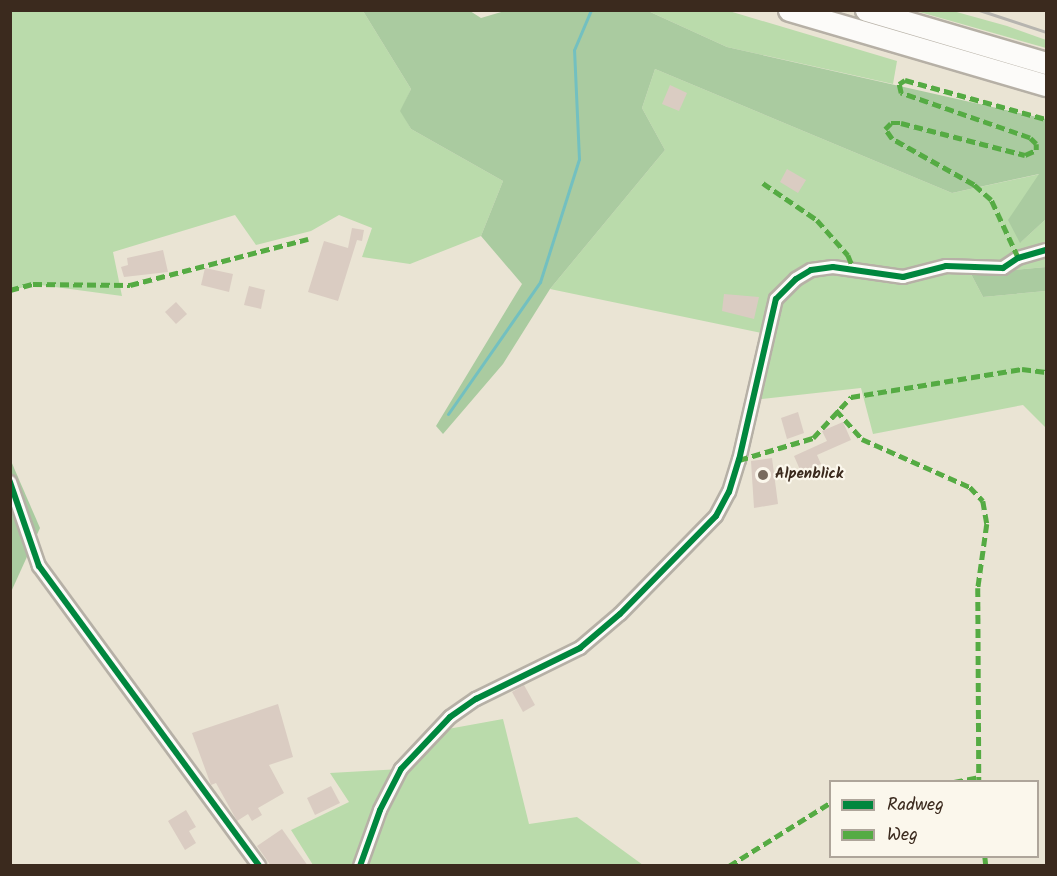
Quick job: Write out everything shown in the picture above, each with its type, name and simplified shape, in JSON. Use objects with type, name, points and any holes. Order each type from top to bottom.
[{"type":"highway","points":[[789,10],[1047,86]]},
{"type":"highway","points":[[866,10],[1047,63]]},
{"type":"street","points":[[360,866],[380,810],[401,769],[450,717],[477,699],[580,648],[620,614],[716,516],[729,492],[739,460],[776,299],[796,279],[811,270],[832,267],[903,277],[946,266],[1003,267],[1018,258],[1047,250]]},
{"type":"street","points":[[10,482],[39,566],[259,866]]},
{"type":"green space","points":[[508,10],[648,11],[727,47],[1046,119],[1046,219],[1020,243],[1008,220],[1039,174],[952,193],[655,69],[642,108],[665,150],[550,289],[503,364],[443,434],[436,426],[522,284],[481,236],[503,181],[411,129],[400,111],[411,89],[363,11],[470,11],[481,18]]},
{"type":"green space","points":[[11,11],[363,11],[411,89],[401,111],[411,129],[503,181],[481,236],[410,264],[362,257],[372,228],[339,215],[311,231],[256,245],[235,215],[113,252],[122,296],[33,284],[11,291]]},
{"type":"green space","points":[[648,11],[729,11],[897,61],[893,84],[727,47]]},
{"type":"green space","points":[[916,11],[953,11],[1007,26],[1046,40],[1046,48]]},
{"type":"green space","points":[[655,69],[952,193],[1040,174],[1021,242],[1046,219],[1046,267],[971,274],[983,297],[1046,291],[1046,428],[1023,405],[873,434],[861,388],[752,400],[766,334],[550,289],[665,150],[642,108]]},
{"type":"green space","points":[[1046,267],[1046,291],[983,297],[971,274]]},
{"type":"green space","points":[[11,461],[40,528],[11,592]]},
{"type":"green space","points":[[503,719],[529,824],[577,817],[643,865],[313,865],[291,830],[349,802],[330,773],[401,769],[437,731]]},
{"type":"building","points":[[670,85],[687,93],[679,111],[662,104]]},
{"type":"building","points":[[787,169],[806,180],[798,193],[780,182]]},
{"type":"building","points":[[352,228],[364,230],[362,241],[357,240],[338,301],[308,292],[324,241],[348,248]]},
{"type":"building","points":[[163,250],[168,272],[124,277],[121,267],[128,265],[127,258]]},
{"type":"building","points":[[205,268],[233,274],[229,292],[201,285]]},
{"type":"building","points":[[249,286],[265,290],[261,309],[244,305]]},
{"type":"building","points":[[724,294],[759,297],[754,319],[722,311]]},
{"type":"building","points":[[176,302],[187,314],[176,324],[165,312]]},
{"type":"building","points":[[798,412],[804,433],[787,439],[781,418]]},
{"type":"building","points":[[843,422],[851,440],[817,455],[821,464],[801,472],[794,456],[827,441],[822,431]]},
{"type":"building","name":"Alpenblick","points":[[772,458],[778,504],[754,508],[751,461]]},
{"type":"building","points":[[524,685],[535,705],[523,712],[512,692]]},
{"type":"building","points":[[278,704],[293,757],[269,765],[284,793],[258,808],[262,815],[252,821],[248,814],[237,821],[216,783],[211,785],[192,733]]},
{"type":"building","points":[[331,786],[340,803],[315,815],[307,798]]},
{"type":"building","points":[[186,810],[196,827],[189,831],[196,843],[185,850],[168,821]]},
{"type":"building","points":[[282,829],[308,866],[271,866],[257,846]]},
{"type":"waterway","points":[[448,414],[540,282],[579,159],[574,50],[591,10]]},
{"type":"railway","points":[[979,10],[1046,32]]},
{"type":"marked path","points":[[1018,258],[991,200],[974,185],[892,139],[885,129],[891,123],[901,123],[1025,155],[1036,150],[1036,144],[1030,138],[901,93],[899,84],[905,80],[1046,119]]},
{"type":"marked path","points":[[763,183],[817,220],[848,255],[854,270]]},
{"type":"marked path","points":[[10,290],[33,284],[130,285],[308,239]]},
{"type":"marked path","points":[[739,460],[813,438],[851,397],[1022,369],[1046,372]]},
{"type":"marked path","points":[[836,410],[862,439],[970,487],[983,501],[987,524],[978,588],[979,780]]},
{"type":"marked path","points":[[964,780],[979,777]]},
{"type":"marked path","points":[[729,866],[829,804]]},
{"type":"marked path","points":[[985,858],[986,866]]},
{"type":"cycle path","points":[[360,866],[380,810],[401,769],[450,717],[476,699],[580,648],[620,614],[716,516],[729,492],[739,460],[776,299],[796,279],[811,270],[833,267],[903,277],[946,266],[1003,268],[1018,258],[1046,250]]},
{"type":"cycle path","points":[[10,482],[39,566],[259,866]]},
{"type":"place","name":"Alpenblick","points":[[763,475]]}]
